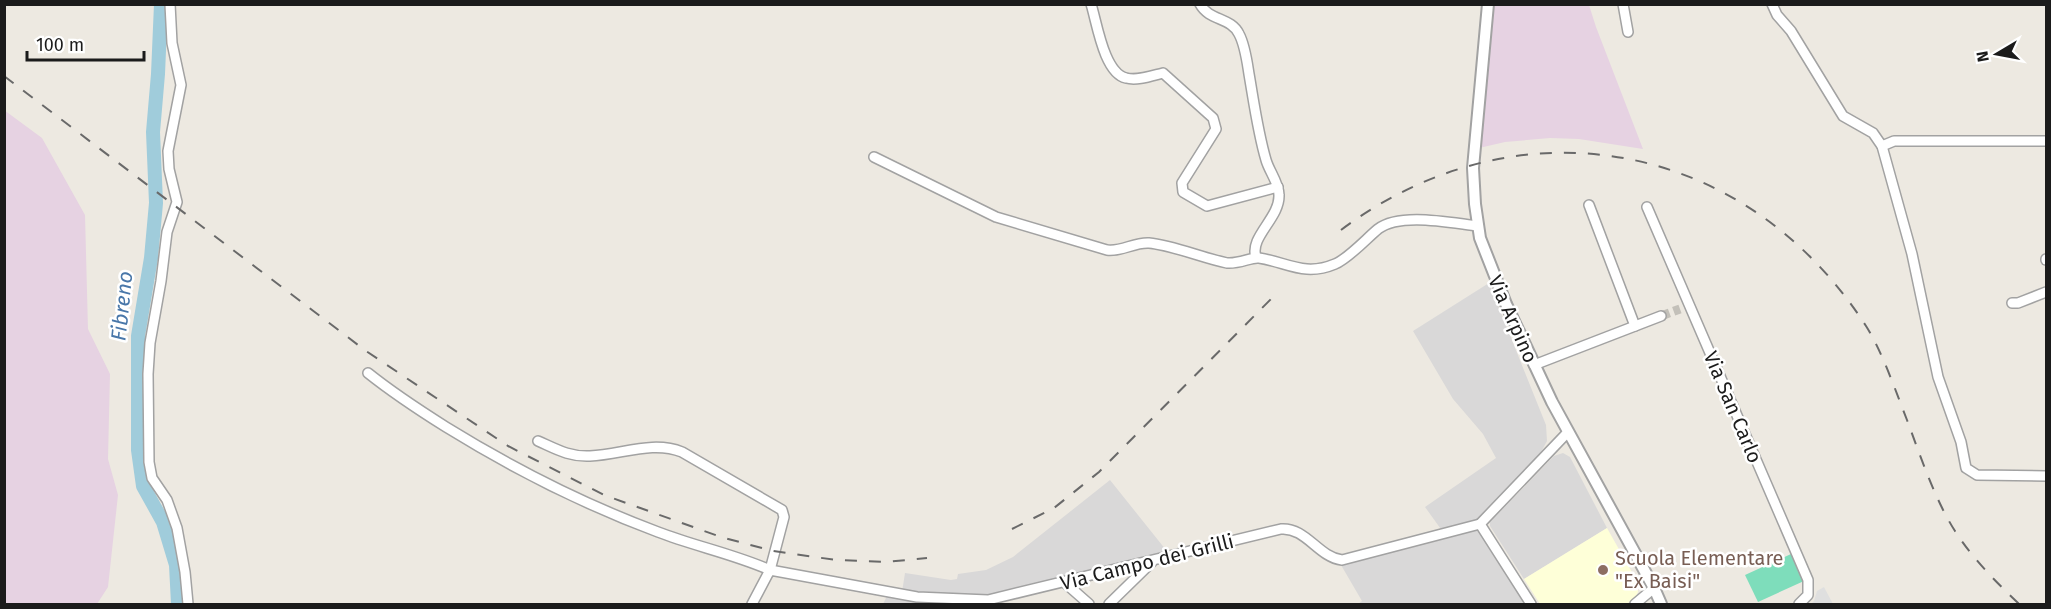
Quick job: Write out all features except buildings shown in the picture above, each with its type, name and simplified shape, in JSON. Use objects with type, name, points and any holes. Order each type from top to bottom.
[{"type":"street","points":[[170,4],[172,43],[182,85],[168,151],[169,169],[177,202],[167,232],[149,348],[149,462],[152,478],[167,500],[177,528],[188,604]]},
{"type":"street","points":[[1091,4],[1107,60],[1114,70],[1122,77],[1129,79],[1163,73],[1213,118],[1216,129],[1182,183],[1183,192],[1207,206],[1278,188]]},
{"type":"street","points":[[1200,4],[1203,11],[1233,25],[1239,34],[1246,57],[1265,156],[1278,188],[1278,204],[1255,244],[1256,257]]},
{"type":"street","name":"Via Arpino","points":[[1488,4],[1473,168],[1478,226],[1492,271],[1534,365],[1661,604]]},
{"type":"street","points":[[1623,4],[1628,32]]},
{"type":"street","points":[[1772,4],[1843,116],[1873,133],[1882,146],[1912,254],[1938,377],[1948,411],[1961,442],[1966,468],[1977,475],[2046,476]]},
{"type":"street","points":[[1882,146],[1894,141],[2046,141]]},
{"type":"street","points":[[874,157],[996,217],[1097,248],[1114,251],[1148,243],[1231,263],[1243,262],[1256,257],[1292,268],[1315,268],[1340,262],[1378,229],[1390,222],[1429,221],[1478,226]]},
{"type":"street","points":[[1589,205],[1635,326]]},
{"type":"street","name":"Via San Carlo","points":[[1647,207],[1685,307],[1809,580],[1808,595],[1798,604]]},
{"type":"street","points":[[2012,303],[2018,303],[2046,292]]},
{"type":"street","points":[[1534,365],[1661,316]]},
{"type":"street","name":"Via Campo dei Grilli","points":[[368,373],[402,399],[463,438],[568,495],[659,532],[770,570],[902,594],[947,599],[990,600],[1287,529],[1298,533],[1332,558],[1345,560],[1480,524]]},
{"type":"street","points":[[1531,604],[1480,524],[1568,432]]},
{"type":"street","points":[[538,441],[557,451],[586,456],[671,448],[682,452],[782,510],[784,517],[770,570],[752,604]]},
{"type":"street","points":[[1109,604],[1154,560]]},
{"type":"street","points":[[1064,582],[1089,604]]},
{"type":"street","points":[[1635,604],[1654,588]]},
{"type":"shaded area","points":[[1492,5],[1589,5],[1643,149],[1579,139],[1550,138],[1505,142],[1479,148]]},
{"type":"shaded area","points":[[4,110],[42,138],[85,215],[88,329],[110,374],[108,459],[118,495],[108,587],[97,604],[5,604]]},
{"type":"shaded area","points":[[1489,283],[1546,425],[1547,441],[1541,452],[1479,522],[1443,532],[1425,507],[1496,458],[1483,434],[1453,399],[1413,331]]},
{"type":"shaded area","points":[[1563,453],[1570,457],[1607,528],[1524,579],[1490,526],[1490,522],[1554,456]]},
{"type":"shaded area","points":[[1110,480],[1170,555],[988,598],[902,592],[905,573],[951,580],[957,579],[958,574],[986,570],[1013,557]]},
{"type":"shaded area","points":[[1478,527],[1528,604],[1358,604],[1362,601],[1341,565]]},
{"type":"shaded area","points":[[1607,528],[1638,583],[1636,596],[1627,604],[1540,604],[1524,579]]},
{"type":"shaded area","points":[[1824,587],[1833,604],[1811,604],[1817,591]]},
{"type":"shaded area","points":[[888,594],[996,600],[997,604],[883,604]]},
{"type":"green space","points":[[1791,554],[1804,581],[1758,602],[1745,575]]},
{"type":"waterway","name":"Fibreno","points":[[161,4],[153,132],[156,203],[151,258],[138,336],[138,450],[143,486],[163,522],[176,565],[178,604]]},
{"type":"tunnel","points":[[1661,316],[1680,309]]},
{"type":"railway","points":[[4,76],[366,351],[508,446],[604,495],[721,537],[773,551],[836,560],[886,562],[927,558]]},
{"type":"railway","points":[[1341,230],[1410,188],[1481,163],[1554,153],[1625,158],[1694,179],[1758,214],[1816,263],[1866,326],[1883,359],[1928,477],[1948,519],[1977,561],[2019,604]]},
{"type":"railway","points":[[1012,529],[1054,508],[1099,472],[1277,293]]},
{"type":"place","name":"Scuola Elementare \"Ex Baisi\"","points":[[1603,570]]}]
